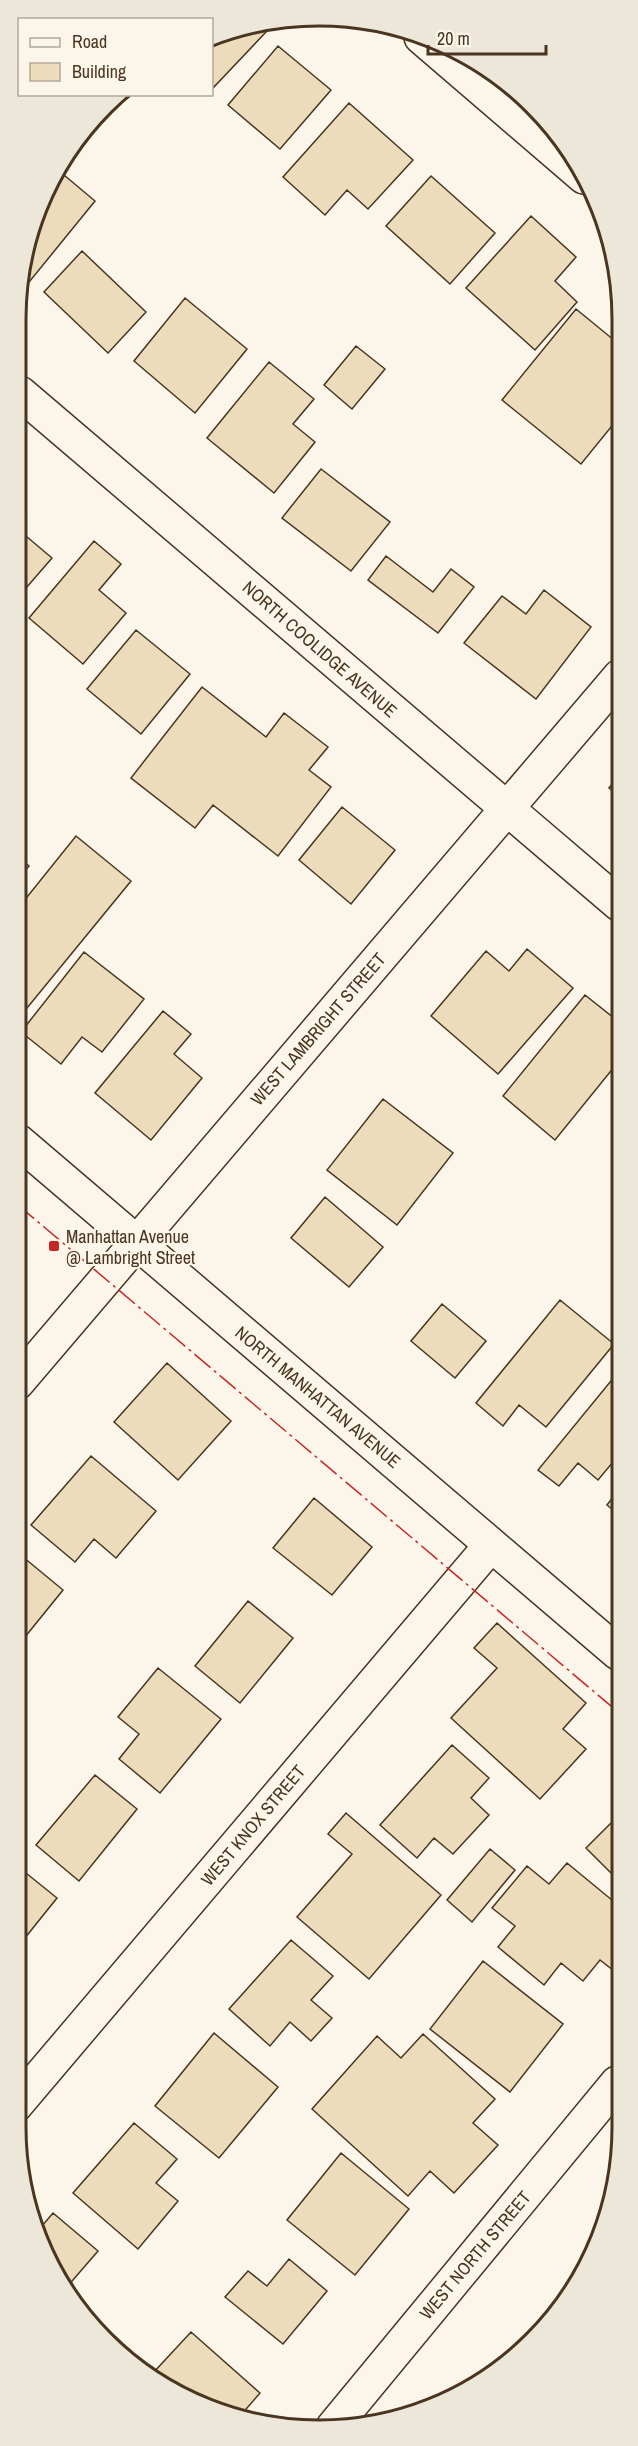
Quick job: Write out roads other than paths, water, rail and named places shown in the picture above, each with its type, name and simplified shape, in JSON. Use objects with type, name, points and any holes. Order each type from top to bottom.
[{"type":"street","points":[[437,51],[567,162]]},
{"type":"street","name":"NORTH COOLIDGE AVENUE","points":[[26,398],[612,898]]},
{"type":"street","name":"WEST LAMBRIGHT STREET","points":[[26,1372],[612,685]]},
{"type":"street","name":"NORTH MANHATTAN AVENUE","points":[[26,1148],[612,1648]]},
{"type":"street","name":"WEST KNOX STREET","points":[[26,2093],[491,1545]]},
{"type":"street","name":"WEST NORTH STREET","points":[[339,2420],[612,2089]]},
{"type":"place","name":"Manhattan Avenue @ Lambright Street","points":[[54,1246]]}]
